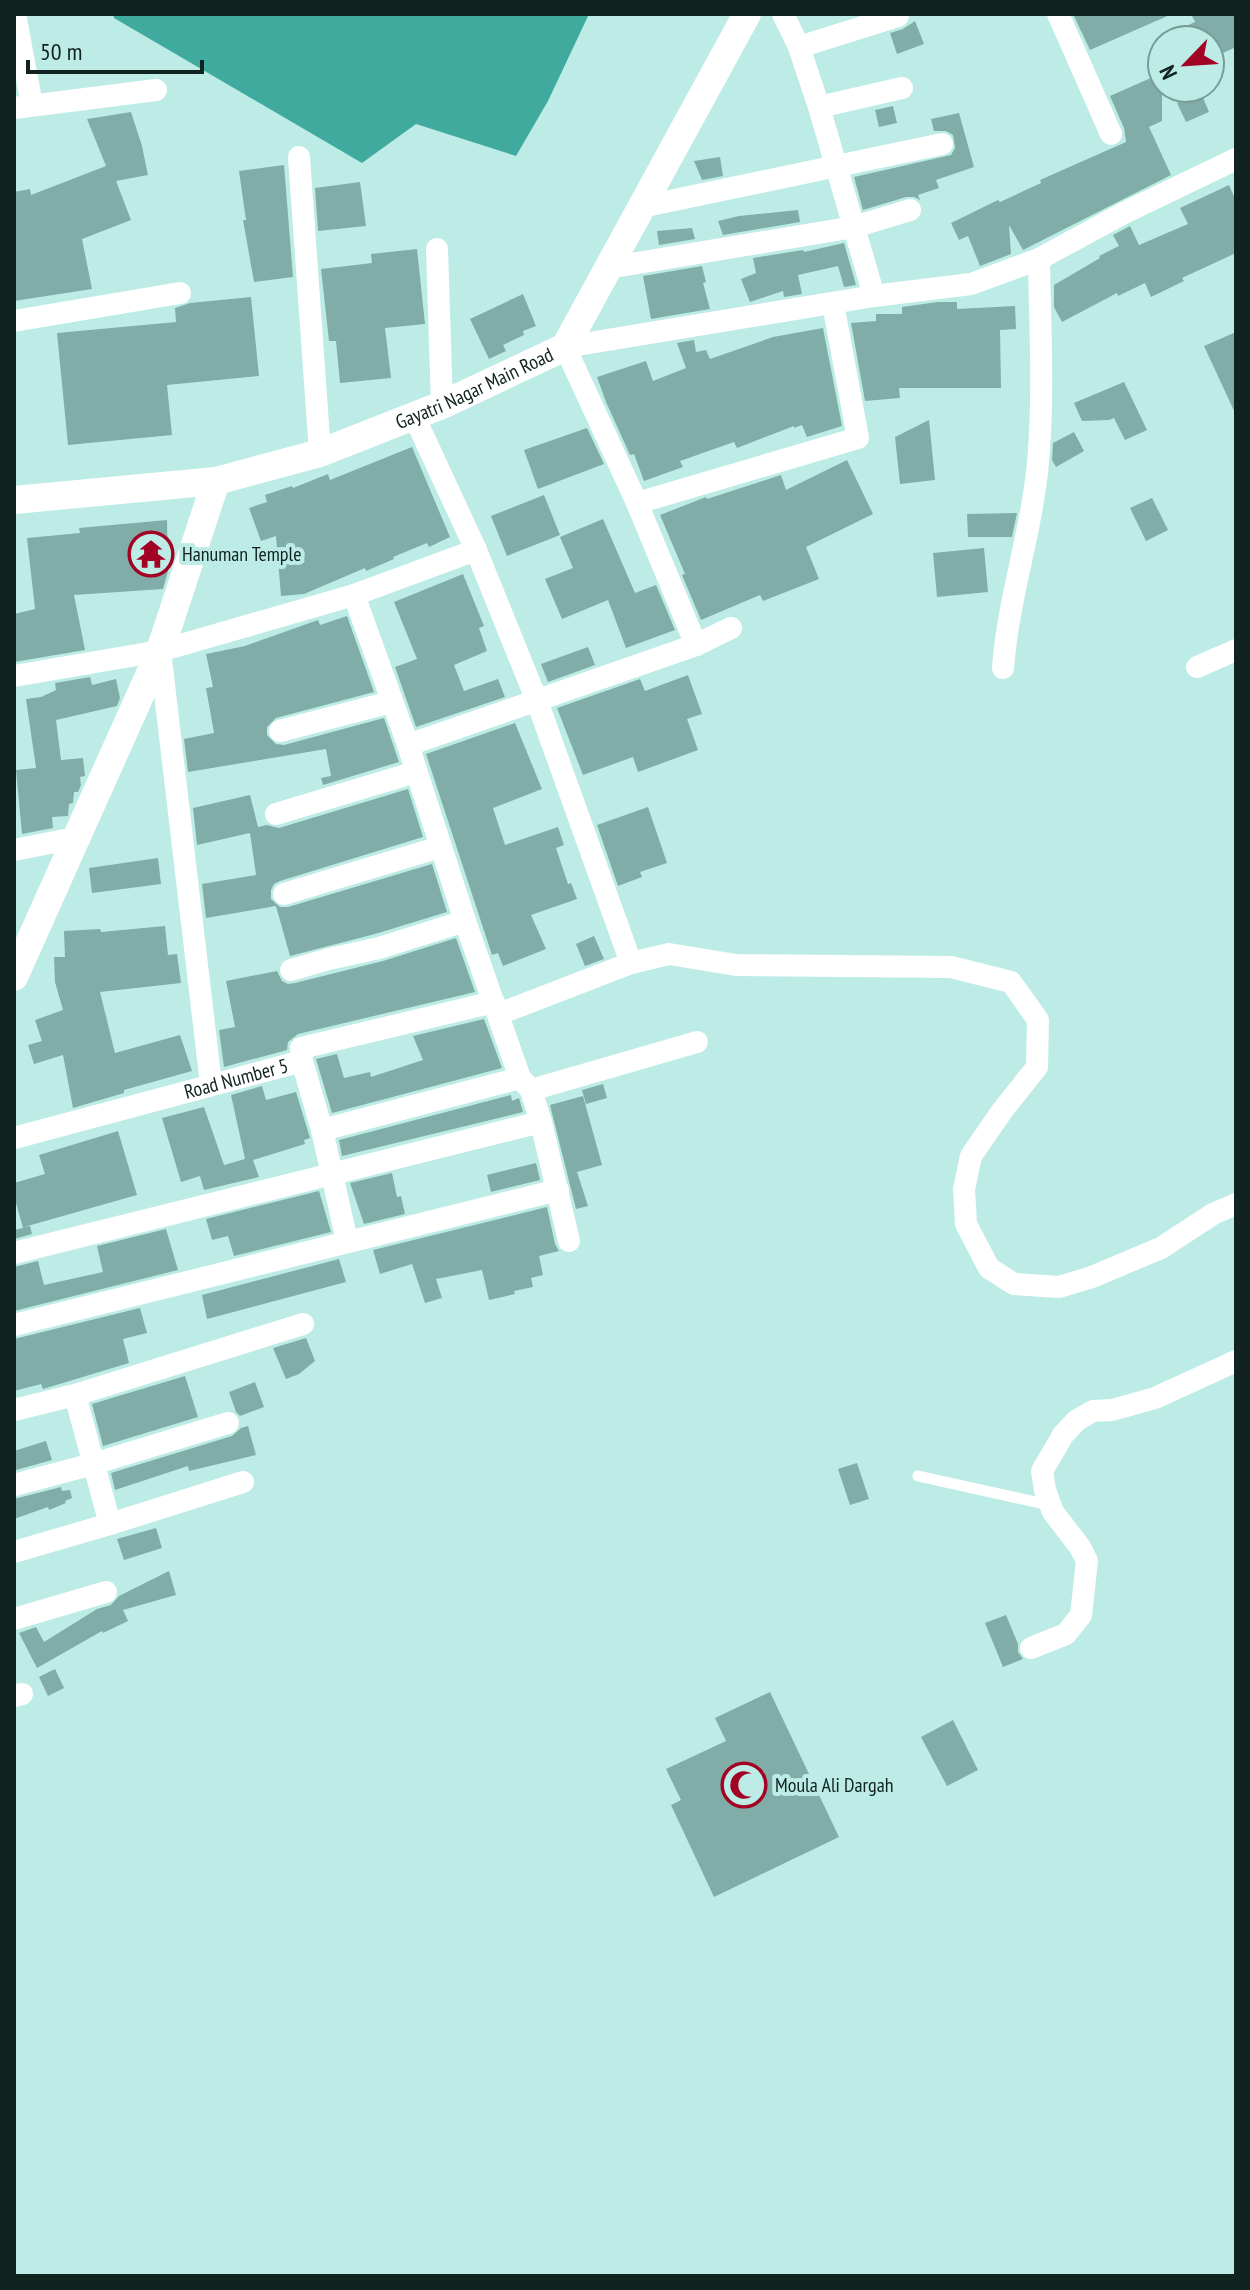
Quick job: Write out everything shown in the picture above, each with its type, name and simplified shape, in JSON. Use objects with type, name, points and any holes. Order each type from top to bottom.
[{"type":"street","points":[[15,14],[23,107],[156,90]]},
{"type":"street","name":"Gayatri Nagar Main Road","points":[[14,500],[216,481],[320,453],[442,405],[565,347],[747,14]]},
{"type":"street","points":[[783,14],[799,47],[819,107],[874,296]]},
{"type":"street","points":[[1058,14],[1111,134]]},
{"type":"street","points":[[799,47],[898,16]]},
{"type":"street","points":[[819,107],[902,88]]},
{"type":"street","points":[[641,207],[942,144]]},
{"type":"street","points":[[299,157],[320,453]]},
{"type":"street","points":[[696,645],[637,503],[565,347],[874,296],[971,284],[1039,259],[1124,213],[1236,159]]},
{"type":"street","points":[[608,268],[854,227],[910,210]]},
{"type":"street","points":[[437,249],[442,405]]},
{"type":"street","points":[[1003,668],[1005,641],[1023,559],[1038,462],[1041,365],[1039,259]]},
{"type":"street","points":[[14,321],[180,293]]},
{"type":"street","points":[[637,503],[858,438],[833,304]]},
{"type":"street","points":[[414,416],[476,550],[537,701],[631,963]]},
{"type":"street","points":[[14,977],[160,651],[216,481]]},
{"type":"street","points":[[14,676],[160,651],[354,595],[476,550]]},
{"type":"street","points":[[354,595],[408,745],[465,921],[541,1122],[569,1241]]},
{"type":"street","points":[[408,745],[696,645],[731,628]]},
{"type":"street","points":[[1197,667],[1236,650]]},
{"type":"street","points":[[160,651],[211,1084]]},
{"type":"street","points":[[280,731],[391,702]]},
{"type":"street","points":[[276,814],[416,772]]},
{"type":"street","points":[[14,850],[75,838]]},
{"type":"street","points":[[284,894],[440,847]]},
{"type":"street","points":[[291,970],[379,948],[465,921]]},
{"type":"street","points":[[496,1008],[631,963],[669,954],[736,965],[951,967],[1011,982],[1038,1020],[1037,1067],[971,1156],[964,1189],[966,1224],[989,1268],[1014,1284],[1059,1287],[1092,1277],[1161,1248],[1213,1214],[1236,1204]]},
{"type":"street","name":"Road Number 5","points":[[14,1138],[302,1061],[301,1048],[496,1008]]},
{"type":"street","points":[[322,1130],[697,1042]]},
{"type":"street","points":[[302,1061],[322,1130],[347,1241]]},
{"type":"street","points":[[14,1253],[541,1122]]},
{"type":"street","points":[[14,1325],[558,1190]]},
{"type":"street","points":[[14,1410],[75,1395],[303,1324]]},
{"type":"street","points":[[1031,1648],[1066,1634],[1075,1625],[1081,1615],[1085,1585],[1087,1561],[1053,1512],[1042,1471],[1053,1449],[1077,1420],[1093,1411],[1112,1410],[1155,1398],[1236,1361]]},
{"type":"street","points":[[75,1395],[110,1524]]},
{"type":"street","points":[[14,1485],[228,1423]]},
{"type":"street","points":[[14,1552],[243,1482]]},
{"type":"street","points":[[14,1619],[106,1592]]},
{"type":"lane","points":[[918,1476],[1050,1505]]},
{"type":"shaded area","points":[[113,14],[589,14],[548,101],[516,156],[416,124],[362,163],[114,18]]},
{"type":"building","points":[[1073,14],[1172,14],[1146,24],[1090,50]]},
{"type":"building","points":[[1191,14],[1236,14],[1236,47],[1226,52],[1226,24],[1191,24],[1195,22]]},
{"type":"building","points":[[915,21],[924,44],[897,54],[890,33]]},
{"type":"building","points":[[1146,80],[1146,104],[1162,104],[1162,121],[1149,127],[1171,175],[1023,250],[1009,225],[1011,254],[980,266],[968,236],[959,240],[951,223],[1126,142],[1124,128],[1110,96]]},
{"type":"building","points":[[1177,104],[1206,104],[1209,112],[1186,122]]},
{"type":"building","points":[[893,106],[897,123],[879,127],[875,110]]},
{"type":"building","points":[[131,112],[148,175],[116,181],[131,220],[82,239],[92,289],[14,301],[14,192],[30,189],[31,195],[106,166],[87,119]]},
{"type":"building","points":[[959,113],[974,167],[936,180],[939,188],[918,195],[920,200],[906,197],[863,210],[854,177],[951,155],[955,148],[953,135],[946,131],[934,131],[931,119]]},
{"type":"building","points":[[720,157],[723,176],[702,180],[694,161]]},
{"type":"building","points":[[284,165],[293,277],[254,282],[243,220],[246,220],[239,171]]},
{"type":"building","points":[[360,182],[366,226],[318,231],[315,188]]},
{"type":"building","points":[[1229,185],[1236,201],[1236,253],[1182,278],[1184,281],[1151,297],[1145,283],[1118,296],[1117,293],[1062,322],[1054,307],[1054,285],[1119,246],[1113,235],[1130,226],[1139,245],[1188,224],[1180,208]]},
{"type":"building","points":[[798,210],[800,222],[723,235],[718,221],[739,216]]},
{"type":"building","points":[[692,228],[695,239],[659,245],[657,231]]},
{"type":"building","points":[[844,243],[856,285],[844,287],[838,266],[798,275],[802,294],[784,297],[783,291],[750,302],[741,279],[756,273],[753,258]]},
{"type":"building","points":[[417,249],[425,324],[385,328],[391,378],[340,383],[336,341],[329,341],[321,269],[372,263],[371,254]]},
{"type":"building","points":[[702,266],[710,309],[651,319],[643,276]]},
{"type":"building","points":[[523,294],[536,326],[503,345],[506,351],[489,359],[470,319]]},
{"type":"building","points":[[251,297],[259,376],[167,385],[172,435],[68,445],[57,333],[176,322],[175,308],[190,303]]},
{"type":"building","points":[[957,302],[957,309],[1015,306],[1016,329],[1000,330],[1001,388],[899,388],[900,398],[865,401],[851,323],[876,321],[876,314],[902,314],[902,307]]},
{"type":"building","points":[[823,328],[842,426],[807,437],[802,425],[794,426],[737,448],[734,442],[680,461],[683,467],[644,481],[597,377],[646,361],[653,381],[686,368],[677,343],[694,340],[696,352],[706,350],[710,359],[773,337]]},
{"type":"building","points":[[1236,332],[1236,415],[1204,346]]},
{"type":"building","points":[[1124,382],[1147,430],[1125,440],[1114,418],[1082,421],[1074,403]]},
{"type":"building","points":[[929,420],[935,480],[900,484],[895,437]]},
{"type":"building","points":[[587,428],[604,464],[538,489],[524,450]]},
{"type":"building","points":[[1074,432],[1084,451],[1056,467],[1052,460],[1053,443]]},
{"type":"building","points":[[412,447],[450,537],[429,547],[427,543],[366,571],[365,568],[304,594],[281,596],[276,536],[261,541],[249,508],[267,502],[265,495],[328,474],[330,480]]},
{"type":"building","points":[[847,460],[873,514],[806,547],[819,579],[763,601],[760,595],[701,620],[660,515],[706,497],[781,475],[786,490]]},
{"type":"building","points":[[544,495],[560,535],[507,556],[491,516]]},
{"type":"building","points":[[1152,498],[1168,530],[1146,541],[1130,508]]},
{"type":"building","points":[[1017,513],[1012,537],[968,537],[967,514]]},
{"type":"building","points":[[603,519],[635,593],[656,585],[675,630],[626,648],[608,600],[562,619],[545,579],[573,568],[560,537]]},
{"type":"building","points":[[167,520],[168,571],[163,589],[74,595],[85,650],[14,662],[14,614],[35,609],[27,538],[80,533],[79,528]]},
{"type":"building","points":[[984,548],[988,592],[937,597],[933,553]]},
{"type":"building","points":[[463,574],[484,626],[479,628],[487,651],[454,665],[464,691],[498,679],[505,697],[416,727],[395,667],[417,659],[394,602]]},
{"type":"building","points":[[347,616],[374,692],[276,718],[267,727],[267,735],[276,744],[284,745],[384,718],[399,762],[323,785],[321,778],[331,776],[326,749],[188,772],[184,739],[214,733],[206,688],[213,687],[206,654],[245,646],[318,620],[320,625]]},
{"type":"building","points":[[588,647],[595,665],[548,682],[541,664]]},
{"type":"building","points":[[688,675],[702,714],[687,719],[698,750],[638,772],[633,757],[583,775],[557,708],[640,679],[645,691]]},
{"type":"building","points":[[90,677],[92,685],[116,679],[120,698],[117,706],[56,720],[61,760],[83,758],[85,776],[80,777],[81,785],[78,792],[74,792],[68,816],[52,817],[53,828],[22,834],[16,770],[36,768],[26,699],[56,690],[55,683]]},
{"type":"building","points":[[515,723],[542,789],[493,808],[505,845],[558,827],[564,845],[556,848],[568,884],[571,883],[577,899],[531,915],[546,949],[503,966],[498,953],[492,955],[426,754]]},
{"type":"building","points":[[408,789],[423,837],[280,881],[271,890],[271,899],[280,907],[288,907],[432,864],[447,912],[290,956],[276,906],[206,918],[202,884],[256,875],[250,833],[197,845],[193,808],[250,795],[258,827],[267,825],[279,828]]},
{"type":"building","points":[[648,807],[667,863],[640,872],[642,877],[618,886],[597,825]]},
{"type":"building","points":[[158,858],[161,884],[92,893],[89,868]]},
{"type":"building","points":[[165,926],[168,955],[177,954],[181,983],[100,992],[115,1053],[180,1035],[192,1071],[73,1108],[63,1055],[34,1064],[28,1045],[42,1041],[35,1020],[63,1010],[55,982],[54,957],[65,957],[64,931],[100,929],[101,932]]},
{"type":"building","points":[[594,936],[604,959],[585,966],[576,944]]},
{"type":"building","points":[[456,938],[475,992],[298,1034],[288,1042],[287,1050],[224,1067],[219,1030],[235,1027],[226,981],[277,971],[282,981],[295,983],[383,961]]},
{"type":"building","points":[[484,1019],[502,1068],[332,1113],[316,1059],[337,1054],[344,1078],[370,1072],[371,1077],[423,1060],[413,1036]]},
{"type":"building","points":[[603,1084],[607,1098],[586,1104],[582,1090]]},
{"type":"building","points":[[262,1086],[266,1100],[296,1092],[310,1138],[304,1140],[305,1144],[253,1160],[259,1177],[204,1190],[200,1176],[181,1182],[162,1118],[204,1107],[224,1165],[245,1159],[231,1095]]},
{"type":"building","points":[[511,1095],[512,1101],[519,1098],[523,1112],[342,1156],[339,1140]]},
{"type":"building","points":[[583,1096],[602,1165],[577,1172],[588,1206],[576,1209],[550,1105]]},
{"type":"building","points":[[118,1131],[137,1195],[24,1227],[30,1226],[32,1234],[14,1239],[14,1230],[23,1228],[14,1196],[14,1183],[45,1174],[39,1155]]},
{"type":"building","points":[[536,1163],[540,1180],[491,1192],[487,1175]]},
{"type":"building","points":[[392,1173],[397,1197],[401,1196],[405,1214],[364,1224],[350,1183]]},
{"type":"building","points":[[319,1191],[331,1232],[234,1256],[228,1236],[212,1240],[206,1219]]},
{"type":"building","points":[[547,1207],[559,1251],[539,1256],[543,1275],[531,1278],[533,1287],[489,1300],[482,1270],[436,1279],[442,1298],[425,1303],[412,1264],[380,1274],[373,1250]]},
{"type":"building","points":[[166,1229],[178,1270],[14,1311],[14,1267],[38,1261],[44,1285],[103,1272],[97,1246]]},
{"type":"building","points":[[339,1259],[346,1282],[207,1319],[202,1295]]},
{"type":"building","points":[[140,1308],[147,1333],[123,1339],[129,1363],[43,1389],[41,1384],[14,1391],[14,1339]]},
{"type":"building","points":[[306,1338],[315,1361],[299,1374],[286,1379],[273,1348]]},
{"type":"building","points":[[185,1376],[198,1417],[103,1446],[92,1404]]},
{"type":"building","points":[[255,1382],[264,1407],[240,1416],[229,1392]]},
{"type":"building","points":[[248,1426],[256,1455],[189,1471],[188,1466],[115,1490],[111,1473],[232,1436]]},
{"type":"building","points":[[46,1441],[52,1460],[16,1470],[14,1451]]},
{"type":"building","points":[[857,1463],[869,1499],[850,1505],[838,1469]]},
{"type":"building","points":[[61,1487],[62,1491],[70,1490],[72,1498],[66,1503],[14,1519],[14,1499]]},
{"type":"building","points":[[156,1528],[162,1548],[124,1560],[117,1539]]},
{"type":"building","points":[[169,1571],[176,1595],[123,1610],[128,1621],[102,1631],[37,1668],[19,1633],[36,1627],[44,1642],[97,1609],[111,1605],[119,1596]]},
{"type":"building","points":[[1006,1615],[1023,1659],[1003,1667],[985,1623]]},
{"type":"building","points":[[55,1669],[64,1688],[48,1696],[39,1677]]},
{"type":"building","name":"Moula Ali Dargah","points":[[770,1692],[839,1837],[714,1897],[671,1805],[681,1800],[666,1769],[726,1741],[715,1718]]},
{"type":"building","points":[[953,1720],[978,1770],[947,1786],[921,1737]]},
{"type":"place","name":"Hanuman Temple","points":[[151,554]]},
{"type":"place","name":"Moula Ali Dargah","points":[[744,1785]]}]
